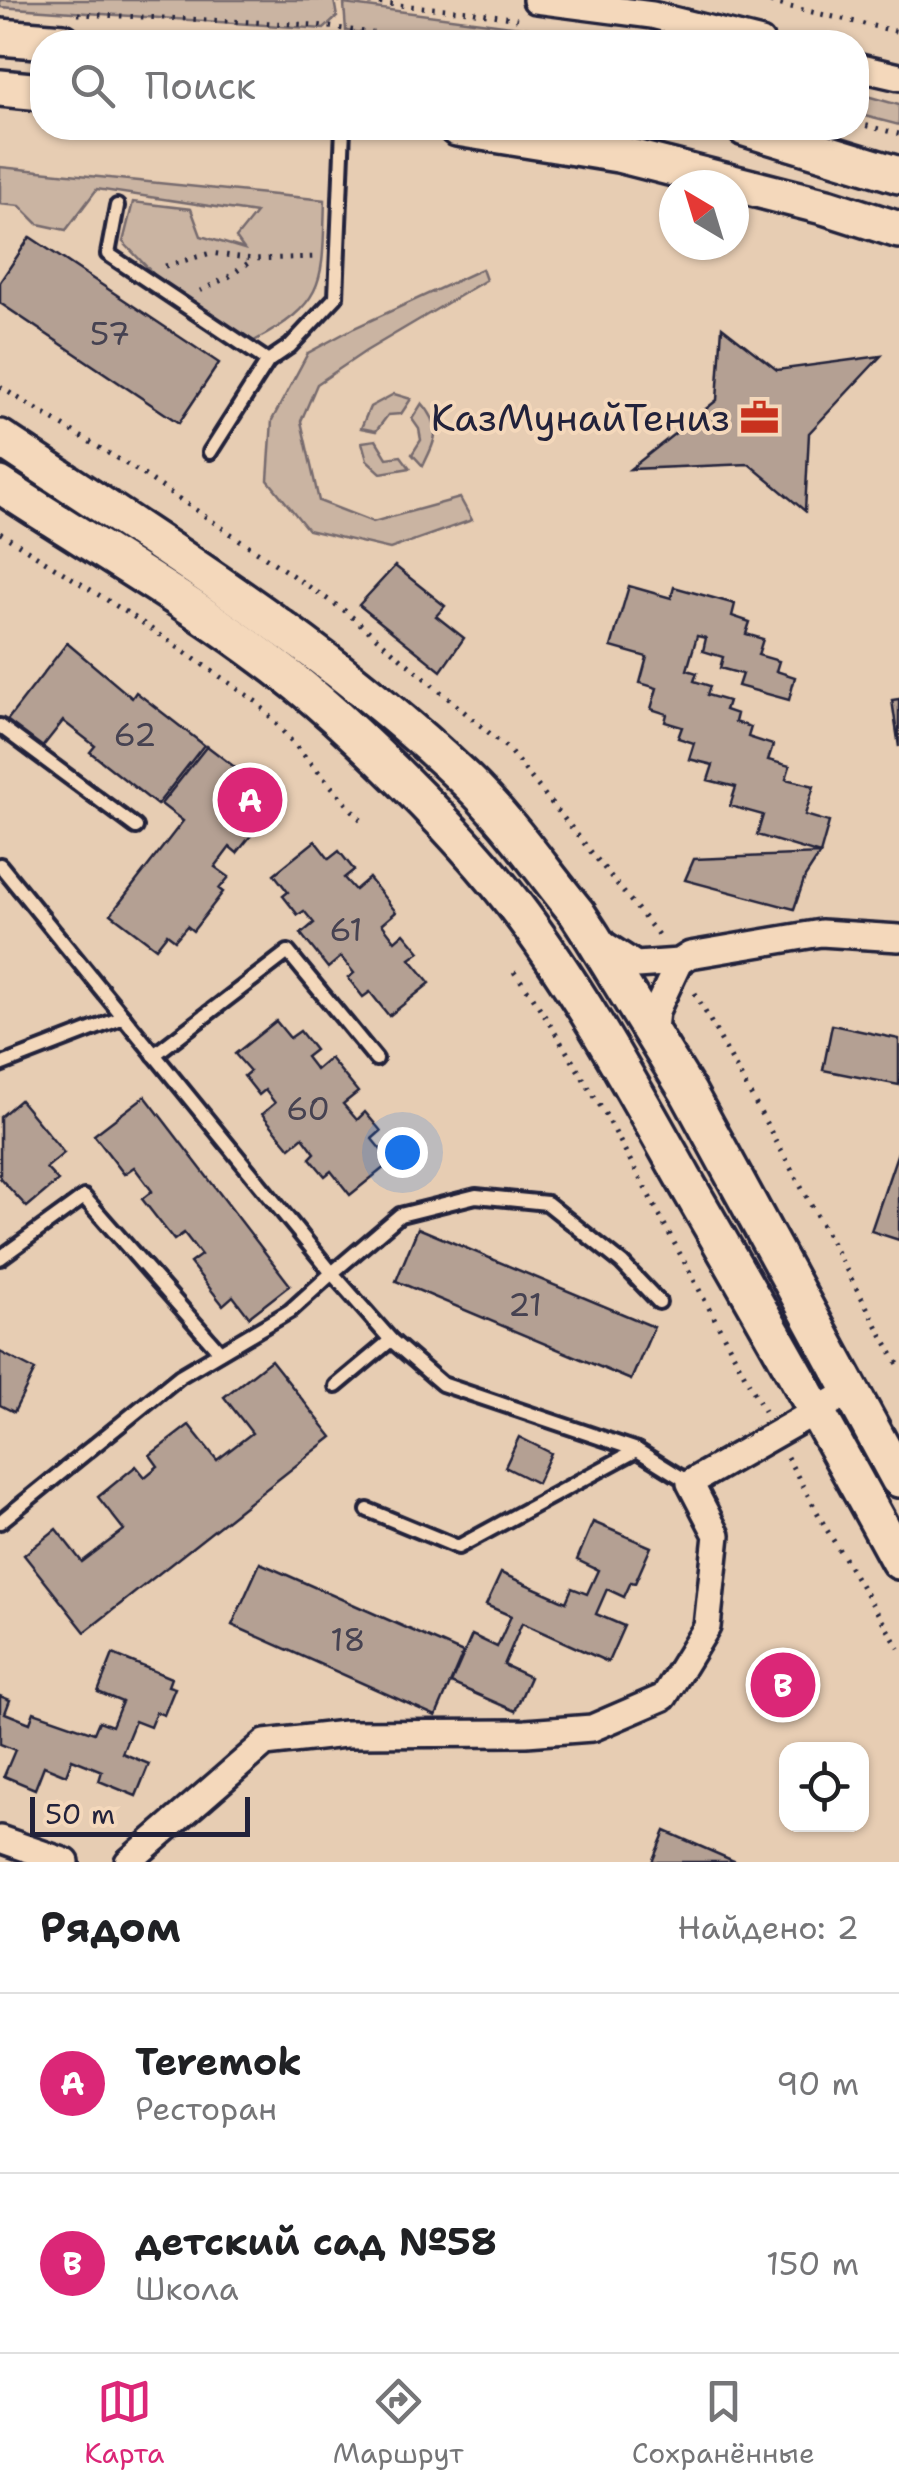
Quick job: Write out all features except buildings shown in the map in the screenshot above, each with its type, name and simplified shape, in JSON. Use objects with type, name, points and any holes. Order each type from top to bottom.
[{"type":"street","points":[[530,10],[652,15],[712,30]]},
{"type":"street","points":[[0,38],[30,33]]},
{"type":"street","points":[[869,70],[899,78]]},
{"type":"street","points":[[0,88],[30,91]]},
{"type":"street","points":[[531,140],[618,154],[828,207],[899,230]]},
{"type":"street","points":[[786,140],[899,174]]},
{"type":"street","points":[[0,438],[264,612],[370,692],[469,782],[592,936],[688,1092],[899,1479]]},
{"type":"street","points":[[0,486],[247,646],[334,716],[451,832],[511,901],[568,979],[816,1408],[899,1561]]},
{"type":"street","points":[[592,936],[636,965],[678,962],[690,956],[821,933],[899,938]]},
{"type":"street","points":[[654,1037],[656,1011],[678,962]]},
{"type":"street","points":[[128,1862],[265,1743],[345,1734],[526,1733],[592,1728],[664,1697],[707,1626],[716,1535],[690,1483],[776,1436],[816,1408],[851,1392]]},
{"type":"street","points":[[0,1839],[66,1862]]},
{"type":"lane","points":[[210,452],[268,361],[290,346],[336,298],[342,140]]},
{"type":"lane","points":[[116,206],[108,254],[268,361]]},
{"type":"lane","points":[[0,726],[136,827]]},
{"type":"lane","points":[[0,866],[391,1340],[442,1384],[637,1450],[690,1483]]},
{"type":"lane","points":[[154,1055],[288,952],[376,1059]]},
{"type":"lane","points":[[0,1066],[124,1016]]},
{"type":"lane","points":[[0,1258],[84,1196],[220,1352]]},
{"type":"lane","points":[[0,1522],[180,1376],[290,1311],[400,1215],[476,1196],[547,1203],[622,1263],[660,1302]]},
{"type":"lane","points":[[336,1386],[391,1340]]},
{"type":"lane","points":[[368,1510],[458,1547],[637,1450]]},
{"type":"path","points":[[338,0],[469,11],[530,10]]},
{"type":"path","points":[[760,0],[899,32]]},
{"type":"path","points":[[63,28],[316,25],[351,30]]},
{"type":"path","points":[[869,126],[899,134]]},
{"type":"path","points":[[138,274],[211,253],[253,259],[337,256]]},
{"type":"path","points":[[180,302],[253,259]]},
{"type":"path","points":[[0,533],[134,617],[258,704],[362,820]]},
{"type":"path","points":[[514,972],[607,1117],[827,1530],[899,1648]]},
{"type":"shaded area","points":[[0,0],[334,0],[337,17],[324,29],[0,7]]},
{"type":"shaded area","points":[[344,4],[538,30],[346,30]]},
{"type":"shaded area","points":[[869,97],[899,105],[899,125],[869,117]]},
{"type":"shaded area","points":[[0,167],[325,200],[321,269],[316,285],[309,300],[296,313],[254,341],[165,286],[123,242],[133,202],[191,209],[201,236],[244,249],[236,238],[256,213],[97,189],[66,230],[38,224],[20,206],[0,204]]},
{"type":"shaded area","points":[[482,269],[486,280],[317,384],[301,421],[319,501],[373,522],[460,498],[472,520],[390,549],[308,530],[268,480],[272,420],[308,353]]},
{"type":"shaded area","points":[[394,394],[411,399],[401,414],[388,415],[376,431],[361,428],[370,407]]},
{"type":"shaded area","points":[[422,403],[435,426],[423,466],[412,454],[421,440],[412,419]]},
{"type":"shaded area","points":[[376,440],[387,458],[401,456],[410,468],[381,473],[367,460],[362,442]]},
{"type":"place","name":"КазМунайТениз","points":[[760,417]]},
{"type":"place","name":"Teremok","points":[[250,800]]},
{"type":"place","name":"детский сад №58","points":[[783,1685]]}]
